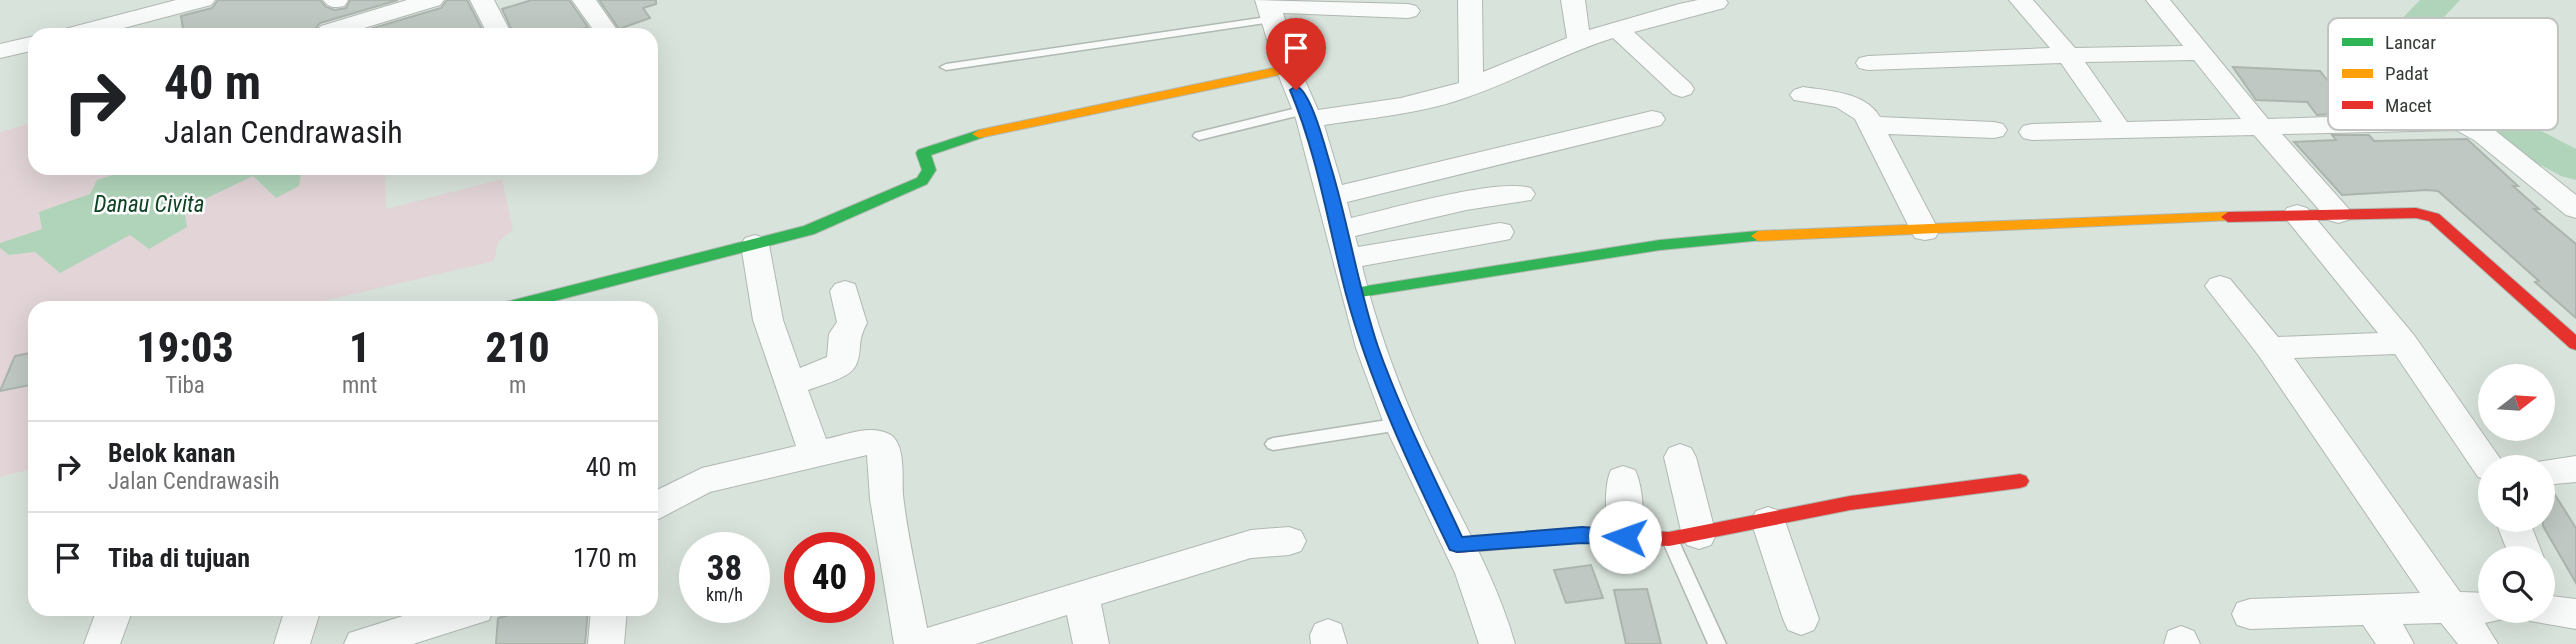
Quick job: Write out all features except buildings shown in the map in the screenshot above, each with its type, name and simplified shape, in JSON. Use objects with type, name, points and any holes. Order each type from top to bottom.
[{"type":"street","points":[[103,27],[107,0]]},
{"type":"street","points":[[99,28],[203,0]]},
{"type":"street","points":[[339,28],[432,0]]},
{"type":"street","points":[[482,0],[496,28]]},
{"type":"street","points":[[584,0],[604,28]]},
{"type":"street","points":[[1470,0],[1471,86]]},
{"type":"street","points":[[1573,0],[1579,41]]},
{"type":"street","points":[[2021,0],[2068,55],[2120,130]]},
{"type":"street","points":[[2158,0],[2261,127],[2338,214]]},
{"type":"street","points":[[1307,115],[1401,106],[1454,94],[1579,41],[1678,5],[1716,3]]},
{"type":"street","points":[[1408,11],[1270,8],[1332,196],[1354,293],[1371,348],[1400,424],[1489,614],[1497,644]]},
{"type":"street","points":[[1618,29],[1682,89]]},
{"type":"street","points":[[0,51],[28,45]]},
{"type":"street","points":[[1868,63],[2201,53]]},
{"type":"street","points":[[534,301],[755,245],[839,219],[922,181],[929,170],[922,155],[925,150],[967,137],[1288,69]]},
{"type":"street","points":[[1803,94],[1857,106],[1871,125],[1924,231]]},
{"type":"street","points":[[1332,196],[1387,185],[1652,119]]},
{"type":"street","points":[[1871,125],[1994,130]]},
{"type":"street","points":[[2032,132],[2328,125]]},
{"type":"street","points":[[2475,130],[2576,209]]},
{"type":"street","points":[[1343,245],[1466,201],[1521,194]]},
{"type":"street","points":[[1354,293],[1660,245],[1771,235],[1924,231],[2297,214],[2416,213],[2434,217],[2576,344]]},
{"type":"street","points":[[2297,214],[2403,343],[2481,455]]},
{"type":"street","points":[[1343,245],[1500,232]]},
{"type":"street","points":[[755,245],[768,320],[815,454]]},
{"type":"street","points":[[2220,286],[2270,348],[2450,607],[2480,644]]},
{"type":"street","points":[[790,385],[842,363],[844,334],[852,323],[845,291]]},
{"type":"street","points":[[2270,348],[2403,343]]},
{"type":"street","points":[[658,505],[702,481],[867,442],[878,443],[883,447],[887,499],[912,644]]},
{"type":"street","points":[[1680,457],[1684,537]]},
{"type":"street","points":[[2555,471],[2576,469]]},
{"type":"street","points":[[1623,479],[1625,537]]},
{"type":"street","points":[[1457,545],[1582,535],[1684,537],[1850,503],[2020,481]]},
{"type":"street","points":[[1768,521],[1801,619]]},
{"type":"street","points":[[926,644],[1205,556],[1251,544],[1289,541]]},
{"type":"street","points":[[1081,595],[1091,644]]},
{"type":"street","points":[[2250,614],[2478,608]]},
{"type":"street","points":[[2373,610],[2396,644]]},
{"type":"street","points":[[102,644],[112,616]]},
{"type":"street","points":[[292,644],[301,616]]},
{"type":"street","points":[[362,644],[454,616]]},
{"type":"street","points":[[606,644],[608,616]]},
{"type":"lane","points":[[946,67],[1270,8]]},
{"type":"lane","points":[[1199,136],[1307,115]]},
{"type":"lane","points":[[1273,444],[1400,424]]},
{"type":"lane","points":[[1684,537],[1717,644]]},
{"type":"shaded area","points":[[28,124],[28,175],[385,175],[386,209],[502,179],[513,230],[498,242],[494,261],[324,301],[28,301],[28,470],[0,477],[0,132]]},
{"type":"water","name":"Danau Civita","points":[[113,175],[301,175],[299,186],[276,198],[253,176],[184,209],[187,227],[149,249],[130,235],[60,273],[35,252],[9,255],[0,248],[0,243],[42,229],[39,212],[90,194],[97,180]]},
{"type":"waterway","points":[[2423,18],[2442,0]]},
{"type":"waterway","points":[[2508,130],[2576,166]]},
{"type":"traffic: fast","points":[[533,301],[809,230],[922,181],[929,170],[923,153],[979,134]]},
{"type":"traffic: fast","points":[[1354,293],[1660,245],[1758,236]]},
{"type":"traffic: slow","points":[[979,134],[1288,69]]},
{"type":"traffic: slow","points":[[1758,236],[2228,217]]},
{"type":"traffic: jam","points":[[2228,217],[2416,213],[2434,217],[2576,344]]},
{"type":"traffic: jam","points":[[1457,545],[1582,535],[1669,539],[1850,503],[2020,481]]},
{"type":"route","points":[[1296,90],[1309,119],[1332,196],[1354,293],[1371,348],[1400,424],[1457,545],[1582,535],[1625,537]]}]
